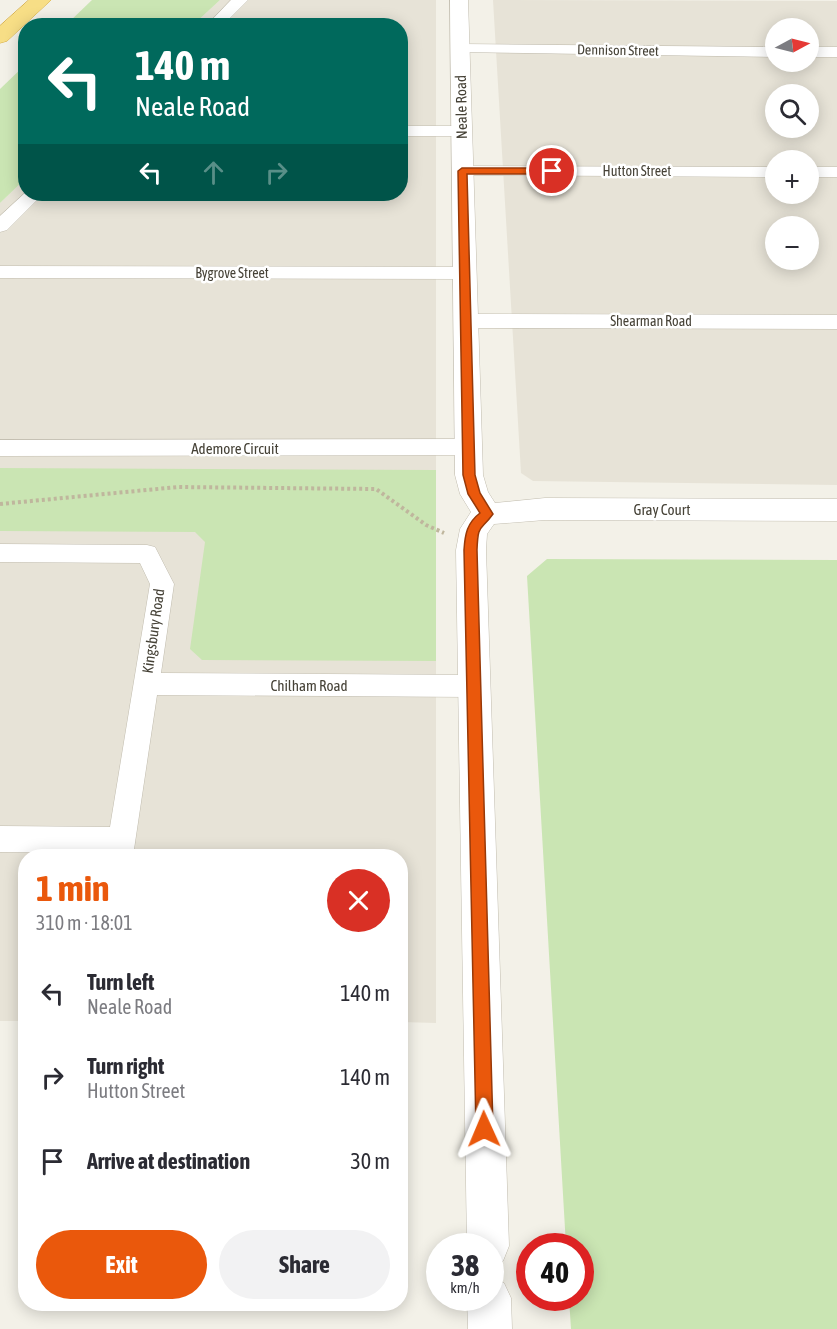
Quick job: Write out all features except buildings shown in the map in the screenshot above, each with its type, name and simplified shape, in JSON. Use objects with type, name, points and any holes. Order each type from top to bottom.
[{"type":"highway","points":[[21,18],[40,0]]},
{"type":"highway","points":[[0,37],[18,20]]},
{"type":"street","points":[[220,18],[240,0]]},
{"type":"street","name":"Neale Road","points":[[459,0],[469,475],[479,525],[473,686],[488,1233]]},
{"type":"street","name":"Dennison Street","points":[[460,49],[765,52]]},
{"type":"street","points":[[819,52],[837,52]]},
{"type":"street","points":[[408,131],[462,131]]},
{"type":"street","name":"Hutton Street","points":[[462,171],[765,171]]},
{"type":"street","points":[[819,172],[837,172]]},
{"type":"street","points":[[0,226],[27,201]]},
{"type":"street","name":"Bygrove Street","points":[[0,272],[465,273]]},
{"type":"street","name":"Shearman Road","points":[[466,321],[837,321]]},
{"type":"street","name":"Ademore Circuit","points":[[0,448],[469,447]]},
{"type":"street","name":"Gray Court","points":[[479,525],[545,509],[837,510]]},
{"type":"street","name":"Kingsbury Road","points":[[0,553],[147,554],[162,584],[121,848]]},
{"type":"street","name":"Chilham Road","points":[[146,684],[473,686]]},
{"type":"street","points":[[0,839],[121,848]]},
{"type":"street","points":[[489,1311],[490,1329]]},
{"type":"path","points":[[0,504],[178,487],[376,489],[426,525],[447,535],[479,525]]},
{"type":"shaded area","points":[[220,0],[436,0],[436,1023],[408,1022],[408,849],[18,849],[18,1021],[0,1021],[0,203],[18,186],[18,201],[408,201],[408,18],[201,18]]},
{"type":"shaded area","points":[[493,0],[837,1],[837,485],[533,481],[521,473]]},
{"type":"green space","points":[[92,0],[220,0],[201,18],[73,18]]},
{"type":"green space","points":[[18,72],[18,186],[0,203],[0,89]]},
{"type":"green space","points":[[0,468],[436,470],[436,661],[202,660],[190,649],[205,542],[195,532],[0,531]]},
{"type":"green space","points":[[547,559],[837,560],[837,1329],[571,1329],[570,1311],[594,1311],[594,1233],[565,1233],[527,576]]},
{"type":"route","points":[[484,1129],[471,533],[477,522],[487,514],[474,494],[469,475],[462,171],[552,171]]}]
